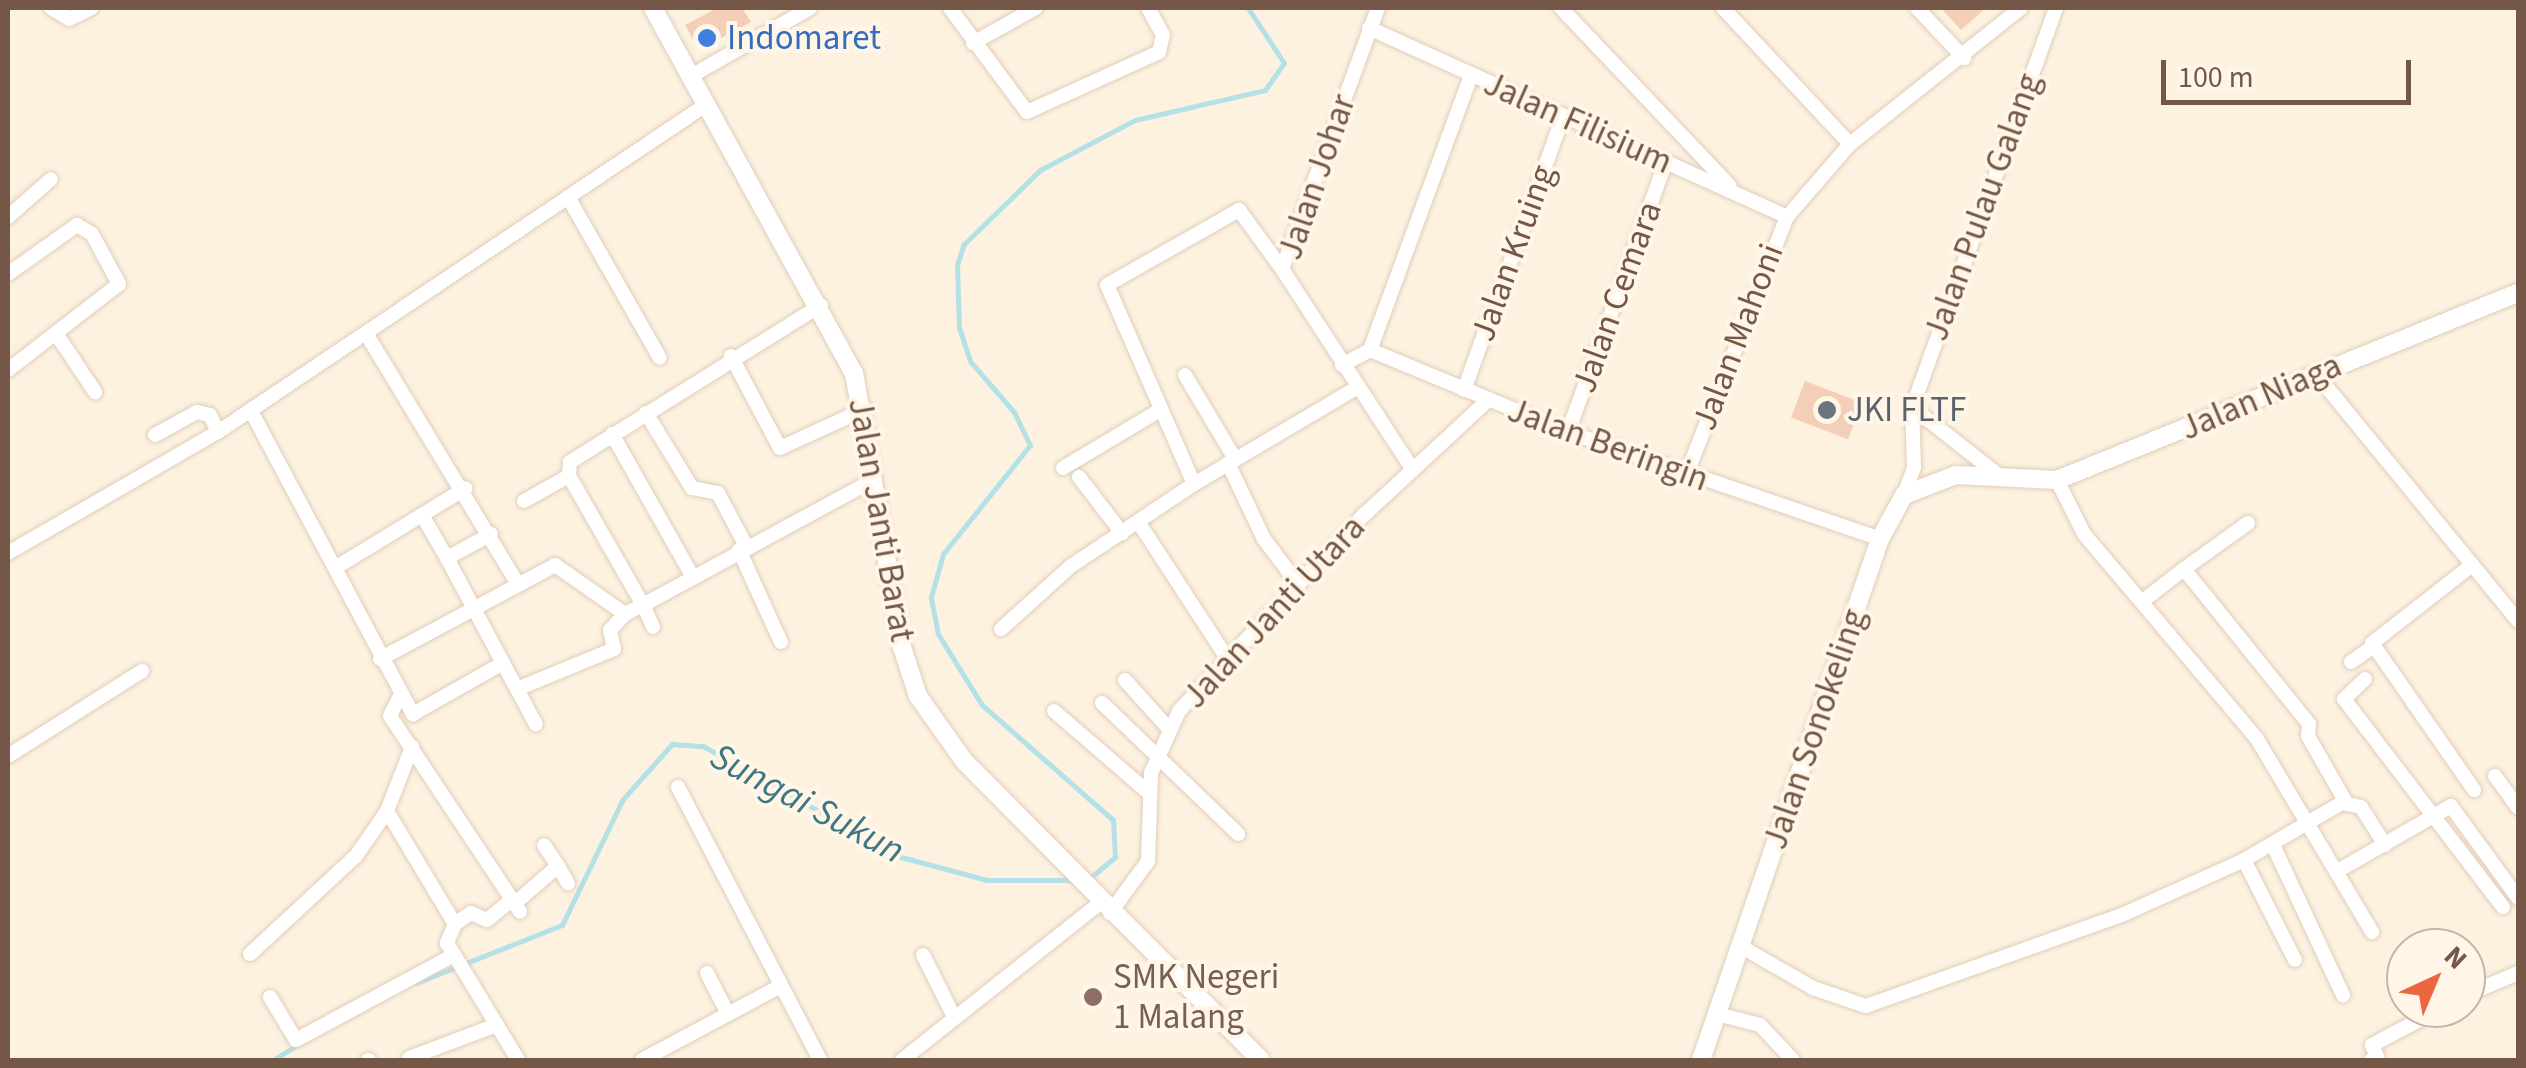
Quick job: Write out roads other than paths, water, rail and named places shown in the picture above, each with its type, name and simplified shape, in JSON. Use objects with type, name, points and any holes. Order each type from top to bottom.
[{"type":"street","points":[[52,9],[68,19],[92,8]]},
{"type":"street","name":"Jalan Janti Barat","points":[[652,8],[821,305],[865,409],[898,630],[918,696],[964,761],[1101,904],[1261,1060]]},
{"type":"street","points":[[691,76],[810,8]]},
{"type":"street","points":[[950,8],[1021,111],[1035,112],[1159,52],[1163,35],[1148,8]]},
{"type":"street","points":[[973,43],[1036,8]]},
{"type":"street","name":"Jalan Johar","points":[[1378,8],[1282,269],[1412,470]]},
{"type":"street","points":[[1561,8],[1737,194]]},
{"type":"street","points":[[1723,8],[1850,144]]},
{"type":"street","points":[[1917,8],[1964,58]]},
{"type":"street","name":"Jalan Mahoni","points":[[1687,473],[1787,217],[1850,144],[1964,58],[2020,8]]},
{"type":"street","name":"Jalan Pulau Galang","points":[[1904,496],[1914,467],[1912,408],[2056,8]]},
{"type":"street","name":"Jalan Filisium","points":[[1369,28],[1787,217]]},
{"type":"street","points":[[1342,364],[1370,350],[1470,76]]},
{"type":"street","points":[[8,553],[251,411],[707,104]]},
{"type":"street","name":"Jalan Kruing","points":[[1464,390],[1563,116]]},
{"type":"street","name":"Jalan Cemara","points":[[1568,432],[1666,161]]},
{"type":"street","points":[[8,217],[51,179]]},
{"type":"street","points":[[568,197],[660,358]]},
{"type":"street","points":[[1194,484],[1107,285],[1239,210],[1282,269]]},
{"type":"street","points":[[8,274],[62,230],[86,226],[120,284],[8,370]]},
{"type":"street","name":"Jalan Niaga","points":[[2000,476],[2057,480],[2518,294]]},
{"type":"street","points":[[653,627],[644,604],[569,476],[570,462],[732,356],[821,305]]},
{"type":"street","points":[[367,334],[466,488],[518,584]]},
{"type":"street","points":[[57,335],[95,392]]},
{"type":"street","name":"Jalan Beringin","points":[[1370,350],[1487,402],[1880,539]]},
{"type":"street","points":[[732,356],[780,448],[865,409]]},
{"type":"street","points":[[2316,374],[2518,620]]},
{"type":"street","points":[[1185,375],[1231,462],[1264,539],[1298,584]]},
{"type":"street","points":[[1002,629],[1122,533],[1194,484],[1358,387]]},
{"type":"street","name":"Jalan Janti Utara","points":[[902,1060],[1101,904],[1148,861],[1148,792],[1169,729],[1225,655],[1412,470],[1487,402]]},
{"type":"street","points":[[1912,408],[2000,476]]},
{"type":"street","points":[[1063,468],[1160,410]]},
{"type":"street","points":[[251,411],[399,698],[413,714],[428,712],[503,662]]},
{"type":"street","points":[[155,435],[196,412],[210,415],[218,432]]},
{"type":"street","points":[[646,413],[692,488],[718,493],[781,642]]},
{"type":"street","points":[[612,434],[692,577]]},
{"type":"street","points":[[524,501],[569,476]]},
{"type":"street","points":[[1904,496],[1944,477],[2000,476]]},
{"type":"street","points":[[1079,477],[1122,533]]},
{"type":"street","points":[[517,689],[614,649],[610,630],[625,614],[874,479]]},
{"type":"street","points":[[2057,480],[2084,534],[2226,696],[2341,869],[2372,932]]},
{"type":"street","points":[[335,568],[466,488]]},
{"type":"street","name":"Jalan Sonokeling","points":[[1701,1060],[1880,539],[1904,496]]},
{"type":"street","points":[[422,515],[536,724]]},
{"type":"street","points":[[1139,523],[1225,655]]},
{"type":"street","points":[[2144,600],[2248,524]]},
{"type":"street","points":[[447,558],[491,534]]},
{"type":"street","points":[[380,658],[554,565],[625,614]]},
{"type":"street","points":[[2351,662],[2472,566]]},
{"type":"street","points":[[2184,568],[2309,724],[2308,736],[2346,801],[2362,807],[2385,845]]},
{"type":"street","points":[[2374,646],[2474,790]]},
{"type":"street","points":[[8,756],[142,670]]},
{"type":"street","points":[[1124,680],[1169,729]]},
{"type":"street","points":[[2365,680],[2344,699],[2412,796],[2435,815],[2503,907]]},
{"type":"street","points":[[399,698],[390,716],[515,905]]},
{"type":"street","points":[[1102,703],[1238,834]]},
{"type":"street","points":[[1054,711],[1148,792]]},
{"type":"street","points":[[250,954],[343,869],[387,811],[412,746]]},
{"type":"street","points":[[2495,776],[2518,808]]},
{"type":"street","points":[[678,787],[744,902],[778,987],[820,1060]]},
{"type":"street","points":[[1740,946],[1813,988],[1866,1006],[2124,914],[2274,845],[2346,801]]},
{"type":"street","points":[[2341,869],[2451,806],[2518,898]]},
{"type":"street","points":[[387,811],[455,924]]},
{"type":"street","points":[[544,845],[568,883]]},
{"type":"street","points":[[2274,845],[2343,995]]},
{"type":"street","points":[[2244,860],[2295,960]]},
{"type":"street","points":[[518,1060],[446,936],[470,913],[485,921],[515,905],[558,866]]},
{"type":"street","points":[[923,955],[954,1017]]},
{"type":"street","points":[[270,997],[296,1040],[455,956]]},
{"type":"street","points":[[707,973],[728,1014]]},
{"type":"street","points":[[2486,987],[2518,973]]},
{"type":"street","points":[[642,1060],[778,987]]},
{"type":"street","points":[[1716,1014],[1760,1025],[1793,1060]]},
{"type":"street","points":[[409,1058],[497,1024]]},
{"type":"street","points":[[2371,1060],[2372,1045],[2404,1028]]},
{"type":"waterway","name":"Sungai Sukun","points":[[1090,878],[1115,857],[1113,820],[982,705],[938,634],[931,597],[943,554],[1030,445],[1014,412],[970,361],[959,328],[957,265],[964,244],[1040,170],[1135,120],[1265,90],[1284,63],[1248,8]]},
{"type":"waterway","name":"Sungai Sukun","points":[[416,983],[562,925],[623,799],[672,744],[703,746],[901,857],[987,880],[1074,880]]},
{"type":"waterway","name":"Sungai Sukun","points":[[273,1060],[300,1043]]},
{"type":"place","name":"Indomaret","points":[[707,38]]},
{"type":"place","name":"JKI FLTF","points":[[1827,410]]},
{"type":"place","name":"SMK Negeri 1 Malang","points":[[1093,997]]}]
